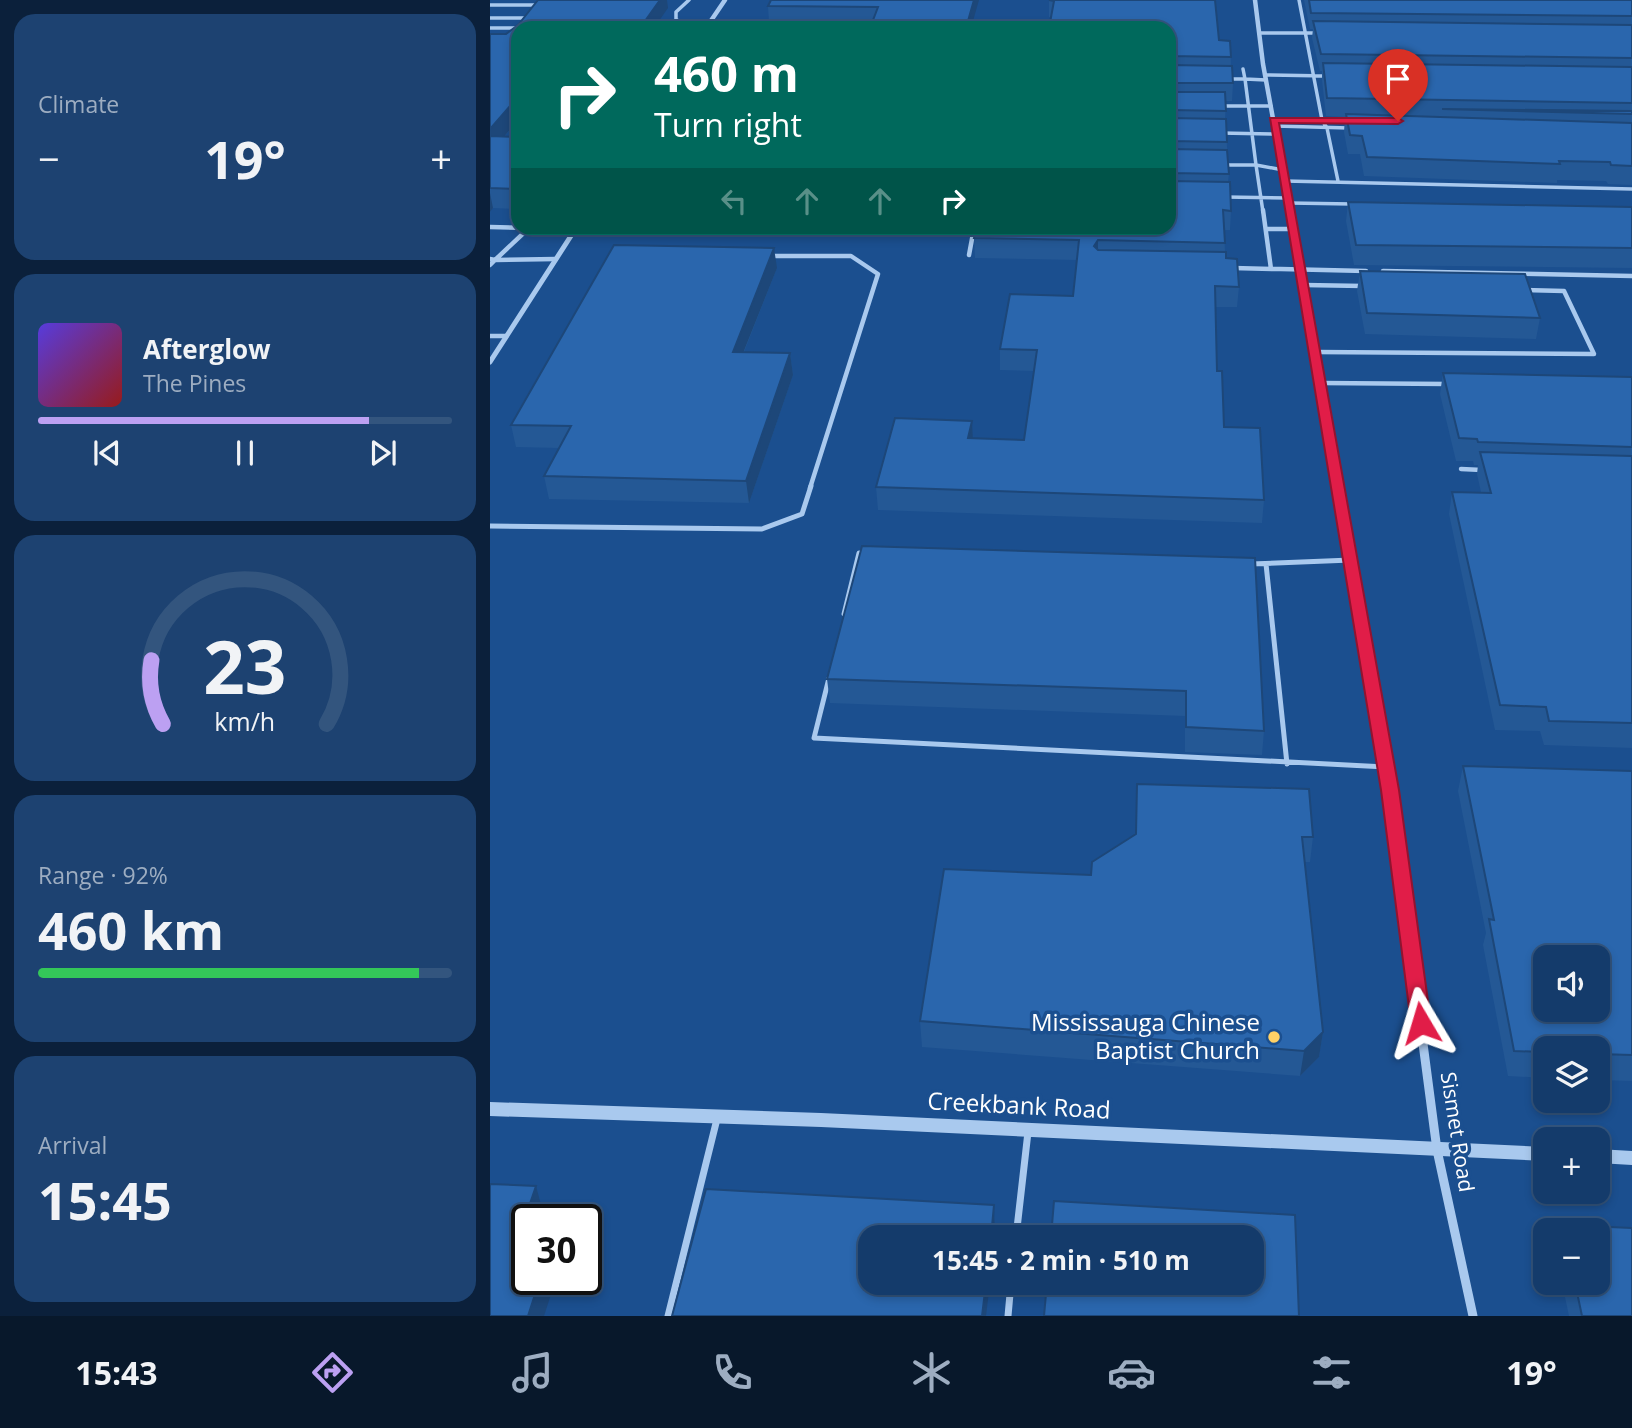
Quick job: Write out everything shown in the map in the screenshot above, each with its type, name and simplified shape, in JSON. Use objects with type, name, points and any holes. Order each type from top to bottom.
[{"type":"street","points":[[711,21],[725,0]]},
{"type":"street","name":"Sismet Road","points":[[1255,0],[1266,77],[1302,270],[1386,767],[1437,1150],[1473,1316]]},
{"type":"street","points":[[491,358],[571,235]]},
{"type":"street","name":"Creekbank Road","points":[[490,1109],[1533,1154]]},
{"type":"street","points":[[1610,1157],[1632,1158]]},
{"type":"lane","points":[[678,21],[676,12],[690,0]]},
{"type":"lane","points":[[1299,0],[1316,76],[1322,120],[1327,128],[1338,181]]},
{"type":"lane","points":[[490,2],[543,5]]},
{"type":"lane","points":[[490,18],[534,18]]},
{"type":"lane","points":[[490,28],[511,28]]},
{"type":"lane","points":[[1259,33],[1319,33]]},
{"type":"lane","points":[[1243,69],[1271,269]]},
{"type":"lane","points":[[1220,79],[1329,76]]},
{"type":"lane","points":[[1209,106],[1271,106]]},
{"type":"lane","points":[[1274,123],[1359,120]]},
{"type":"lane","points":[[1274,123],[1355,128]]},
{"type":"lane","points":[[1209,132],[1276,134]]},
{"type":"lane","points":[[1219,165],[1256,165],[1283,170]]},
{"type":"lane","points":[[1285,181],[1632,190]]},
{"type":"lane","points":[[1222,197],[1363,204]]},
{"type":"lane","points":[[490,227],[511,228]]},
{"type":"lane","points":[[1266,229],[1294,229]]},
{"type":"lane","points":[[490,265],[492,260],[522,235]]},
{"type":"lane","points":[[969,255],[973,235]]},
{"type":"lane","points":[[490,526],[762,529],[802,514],[878,274],[851,257],[756,256]]},
{"type":"lane","points":[[492,260],[556,259]]},
{"type":"lane","points":[[1231,268],[1632,276]]},
{"type":"lane","points":[[1304,285],[1377,286]]},
{"type":"lane","points":[[1316,352],[1594,354],[1564,290],[1511,289]]},
{"type":"lane","points":[[490,336],[506,337]]},
{"type":"lane","points":[[1321,383],[1451,384]]},
{"type":"lane","points":[[1461,469],[1488,470]]},
{"type":"lane","points":[[843,619],[859,553],[873,554]]},
{"type":"lane","points":[[1239,564],[1351,560]]},
{"type":"lane","points":[[1266,564],[1287,764]]},
{"type":"lane","points":[[830,672],[814,738],[1386,767]]},
{"type":"lane","points":[[668,1316],[717,1117]]},
{"type":"lane","points":[[1017,1225],[1028,1132]]},
{"type":"lane","points":[[1008,1316],[1010,1295]]},
{"type":"building","points":[[538,0],[660,0],[645,21],[521,21]]},
{"type":"building","points":[[771,0],[974,0],[968,21],[873,21],[878,7],[768,6]]},
{"type":"building","points":[[1049,0],[1215,0],[1219,40],[1230,41],[1231,57],[1176,56],[1176,21],[1050,21],[1054,1]]},
{"type":"building","points":[[1309,0],[1632,0],[1632,16],[1311,13]]},
{"type":"building","points":[[1313,21],[1632,25],[1632,58],[1321,54]]},
{"type":"building","points":[[511,30],[511,105],[490,129],[490,34],[506,34]]},
{"type":"building","points":[[1323,63],[1632,67],[1632,103],[1327,98]]},
{"type":"building","points":[[1176,65],[1232,66],[1233,83],[1176,83]]},
{"type":"building","points":[[1176,92],[1225,92],[1226,111],[1176,110]]},
{"type":"building","points":[[1442,109],[1632,111],[1632,114]]},
{"type":"building","points":[[1346,114],[1632,123],[1632,166],[1611,165],[1610,162],[1559,161],[1560,164],[1367,157],[1362,136],[1350,135]]},
{"type":"building","points":[[1176,118],[1226,119],[1227,142],[1176,141]]},
{"type":"building","points":[[490,136],[511,137],[511,189],[490,188]]},
{"type":"building","points":[[1176,149],[1227,150],[1229,174],[1176,173]]},
{"type":"building","points":[[1176,181],[1230,182],[1231,211],[1223,210],[1225,243],[1098,240],[1094,246],[1098,250],[1226,252],[1226,258],[1237,259],[1239,287],[1215,286],[1217,371],[1222,371],[1224,427],[1260,428],[1264,500],[876,487],[895,418],[972,421],[968,438],[1024,440],[1037,350],[1000,349],[1010,294],[1073,296],[1079,240],[974,238],[975,235],[1176,235]]},
{"type":"building","points":[[1348,202],[1632,207],[1632,248],[1356,245]]},
{"type":"building","points":[[614,245],[774,248],[733,352],[790,353],[746,481],[544,476],[571,426],[511,425]]},
{"type":"building","points":[[1360,271],[1525,274],[1540,318],[1367,313]]},
{"type":"building","points":[[1443,373],[1632,377],[1632,447],[1478,442],[1477,439],[1459,438]]},
{"type":"building","points":[[1480,452],[1632,456],[1632,723],[1549,721],[1546,707],[1500,705],[1452,492],[1491,493]]},
{"type":"building","points":[[862,546],[1255,558],[1264,731],[1186,727],[1186,691],[827,679]]},
{"type":"building","points":[[1463,766],[1632,771],[1632,1055],[1610,1054],[1610,1036],[1533,1036],[1533,1052],[1514,1051],[1489,919],[1494,920]]},
{"type":"building","points":[[1137,784],[1309,789],[1313,837],[1302,837],[1323,1032],[1304,1051],[920,1021],[944,869],[1091,875],[1092,862],[1136,834]]},
{"type":"building","points":[[490,1184],[536,1186],[530,1204],[511,1204],[511,1295],[535,1295],[528,1316],[490,1316]]},
{"type":"building","points":[[706,1189],[994,1205],[992,1225],[858,1225],[858,1295],[985,1295],[982,1316],[672,1316]]},
{"type":"building","points":[[1054,1201],[1295,1215],[1299,1316],[1044,1316],[1046,1295],[1264,1295],[1264,1225],[1052,1225]]},
{"type":"building","points":[[1610,1227],[1632,1228],[1632,1316],[1582,1316],[1578,1295],[1610,1295]]},
{"type":"place","name":"Mississauga Chinese Baptist Church","points":[[1274,1037]]},
{"type":"route","points":[[1398,121],[1274,120],[1390,790],[1421,1023]]}]
